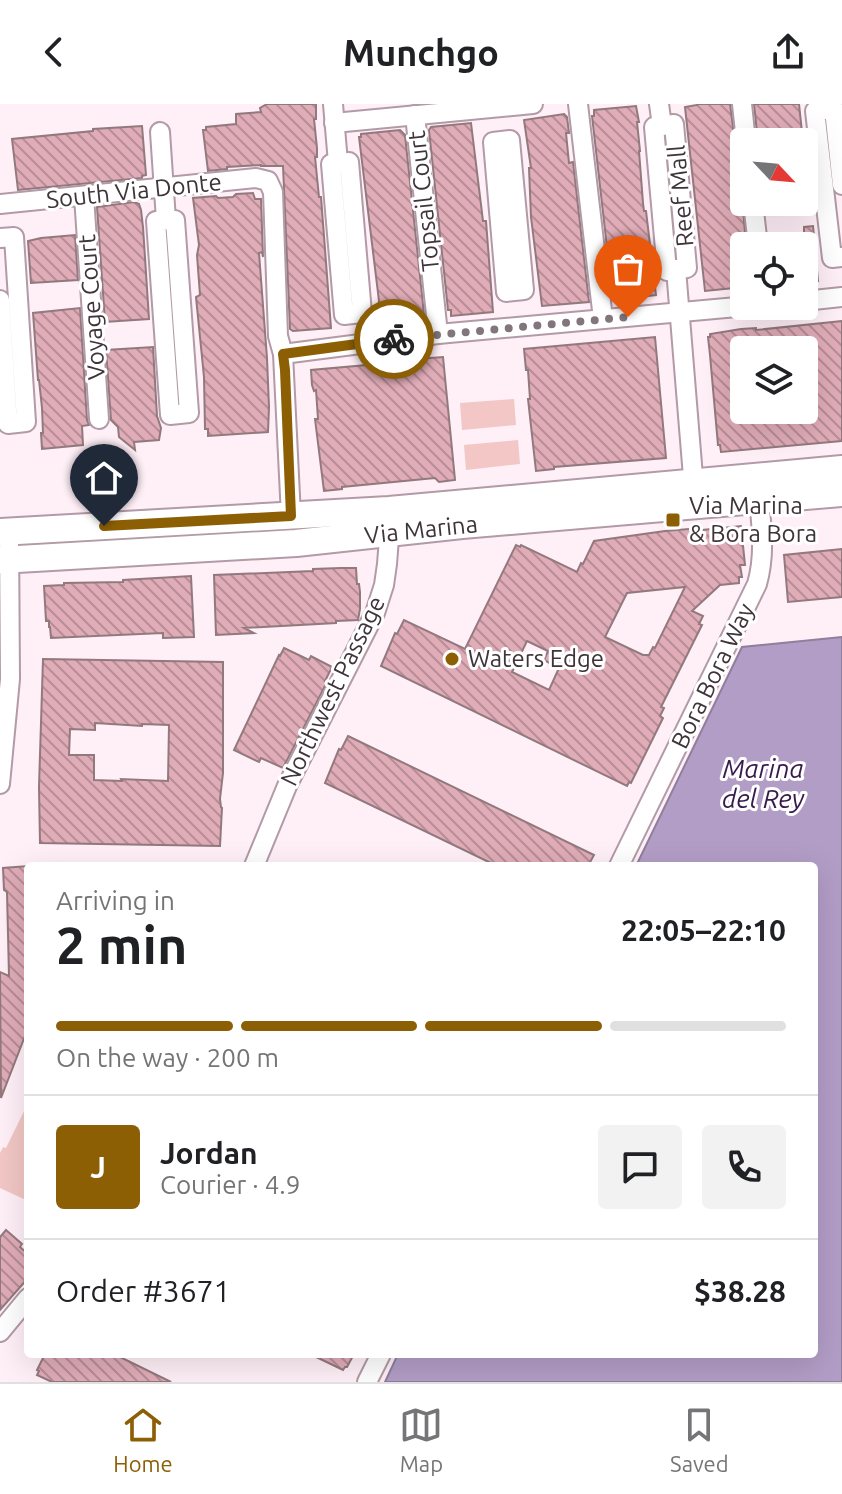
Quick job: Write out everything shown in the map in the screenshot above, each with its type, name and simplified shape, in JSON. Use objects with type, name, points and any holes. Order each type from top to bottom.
[{"type":"street","points":[[333,104],[338,163],[331,164],[341,284],[344,315],[352,314],[356,344]]},
{"type":"street","points":[[334,123],[533,104]]},
{"type":"street","points":[[578,104],[603,319]]},
{"type":"street","name":"Reef Mall","points":[[659,104],[662,126],[674,124],[687,268],[676,269],[679,313]]},
{"type":"street","points":[[742,104],[745,128]]},
{"type":"street","points":[[496,106],[500,141],[510,140],[524,290],[515,291],[519,327]]},
{"type":"street","points":[[842,185],[834,109],[825,107],[815,111],[832,258],[842,261]]},
{"type":"street","name":"Topsail Court","points":[[415,115],[438,334]]},
{"type":"street","points":[[160,132],[166,220]]},
{"type":"street","name":"South Via Donte","points":[[0,204],[256,178],[268,181],[273,192],[278,336],[283,354]]},
{"type":"street","points":[[0,195],[1,238],[14,237],[26,422],[8,424],[0,300]]},
{"type":"street","name":"Voyage Court","points":[[84,196],[99,419]]},
{"type":"street","points":[[166,220],[175,220],[189,413],[170,415],[156,221],[166,220]]},
{"type":"street","points":[[818,300],[842,297]]},
{"type":"street","points":[[291,516],[283,354],[438,334],[730,308]]},
{"type":"street","points":[[672,507],[689,499],[694,489],[679,313]]},
{"type":"street","name":"Via Marina","points":[[4,532],[291,516],[388,521],[672,507],[842,469]]},
{"type":"street","name":"Via Marina","points":[[5,560],[296,543],[388,521],[694,482],[842,493]]},
{"type":"street","name":"Bora Bora Way","points":[[621,862],[757,584],[762,558],[757,488]]},
{"type":"street","name":"Northwest Passage","points":[[256,862],[287,786],[375,613],[387,564],[388,521]]},
{"type":"street","points":[[0,784],[10,679],[4,532]]},
{"type":"street","points":[[0,1332],[24,1303]]},
{"type":"street","points":[[367,1382],[379,1358]]},
{"type":"shaded area","points":[[514,399],[516,425],[462,430],[460,403]]},
{"type":"shaded area","points":[[518,440],[520,464],[466,470],[464,445]]},
{"type":"shaded area","points":[[24,1111],[24,1199],[0,1188],[0,1153],[3,1147],[6,1148]]},
{"type":"water","name":"Marina del Rey","points":[[842,637],[842,1382],[385,1382],[396,1358],[818,1358],[818,862],[638,862],[742,647]]},
{"type":"building","points":[[267,104],[316,104],[315,157],[331,328],[290,329],[283,166],[227,167],[208,171],[203,130],[206,127],[236,124],[236,114],[261,112],[260,108]]},
{"type":"building","points":[[730,104],[733,128],[730,128],[730,216],[744,216],[745,232],[730,232],[730,288],[705,291],[685,107]]},
{"type":"building","points":[[754,104],[799,104],[802,128],[757,128]]},
{"type":"building","points":[[636,106],[643,203],[656,295],[613,300],[592,116],[594,110]]},
{"type":"building","points":[[564,114],[569,133],[566,133],[569,163],[573,162],[589,302],[542,306],[524,120]]},
{"type":"building","points":[[471,123],[483,221],[486,221],[493,312],[451,316],[429,130],[431,127]]},
{"type":"building","points":[[142,126],[146,175],[142,178],[18,190],[12,139]]},
{"type":"building","points":[[400,130],[405,135],[424,314],[420,315],[420,319],[380,323],[359,137],[361,134]]},
{"type":"building","points":[[253,193],[255,199],[261,199],[263,257],[262,252],[259,253],[267,358],[268,432],[208,436],[196,297],[200,295],[199,245],[193,198]]},
{"type":"building","points":[[139,204],[141,210],[149,319],[105,322],[97,207]]},
{"type":"building","points":[[813,226],[814,232],[804,232],[804,227]]},
{"type":"building","points":[[75,235],[78,280],[31,283],[28,241]]},
{"type":"building","points":[[80,308],[89,425],[82,426],[83,445],[42,449],[42,408],[33,313]]},
{"type":"building","points":[[842,321],[842,441],[721,452],[708,337],[710,334]]},
{"type":"building","points":[[655,337],[666,458],[536,471],[524,349]]},
{"type":"building","points":[[153,347],[157,416],[161,428],[159,440],[134,442],[135,450],[119,437],[118,427],[111,420],[106,350]]},
{"type":"building","points":[[443,357],[455,480],[439,482],[435,478],[324,491],[315,419],[318,419],[316,390],[312,385],[311,370]]},
{"type":"building","points":[[741,526],[745,565],[740,565],[742,577],[739,577],[739,583],[720,585],[692,611],[703,616],[699,624],[702,625],[661,707],[664,708],[660,716],[663,718],[627,786],[381,666],[404,620],[465,649],[516,545],[577,572],[594,541],[665,531]],"holes":[[[685,587],[649,655],[605,637],[627,593]],[[527,641],[548,651],[544,660],[559,668],[549,690],[512,672]]]},
{"type":"building","points":[[842,549],[842,597],[788,602],[784,555]]},
{"type":"building","points":[[356,568],[360,592],[358,620],[244,628],[254,633],[216,635],[214,575]]},
{"type":"building","points":[[191,576],[194,637],[163,638],[163,633],[51,638],[49,621],[46,621],[44,586]]},
{"type":"building","points":[[284,648],[309,660],[311,656],[332,667],[283,768],[261,758],[259,762],[234,750]]},
{"type":"building","points":[[43,659],[223,662],[220,846],[40,843]],"holes":[[[95,723],[169,725],[168,781],[94,780],[94,755],[69,755],[70,729],[95,730]]]},
{"type":"building","points":[[348,736],[594,855],[590,862],[489,862],[325,783]]},
{"type":"building","points":[[24,866],[24,1039],[1,1098],[0,972],[9,976],[7,892],[4,890],[3,868]]},
{"type":"building","points":[[6,1230],[22,1244],[24,1283],[0,1310],[0,1237]]},
{"type":"building","points":[[43,1358],[122,1358],[171,1382],[52,1382],[37,1375]]},
{"type":"building","points":[[318,1358],[352,1358],[343,1370]]},
{"type":"way so far","points":[[394,339],[628,317]]},
{"type":"place","name":"Via Marina & Bora Bora","points":[[673,520]]},
{"type":"place","name":"Waters Edge","points":[[452,659]]},
{"type":"route","points":[[104,526],[291,516],[283,354],[394,339]]}]
